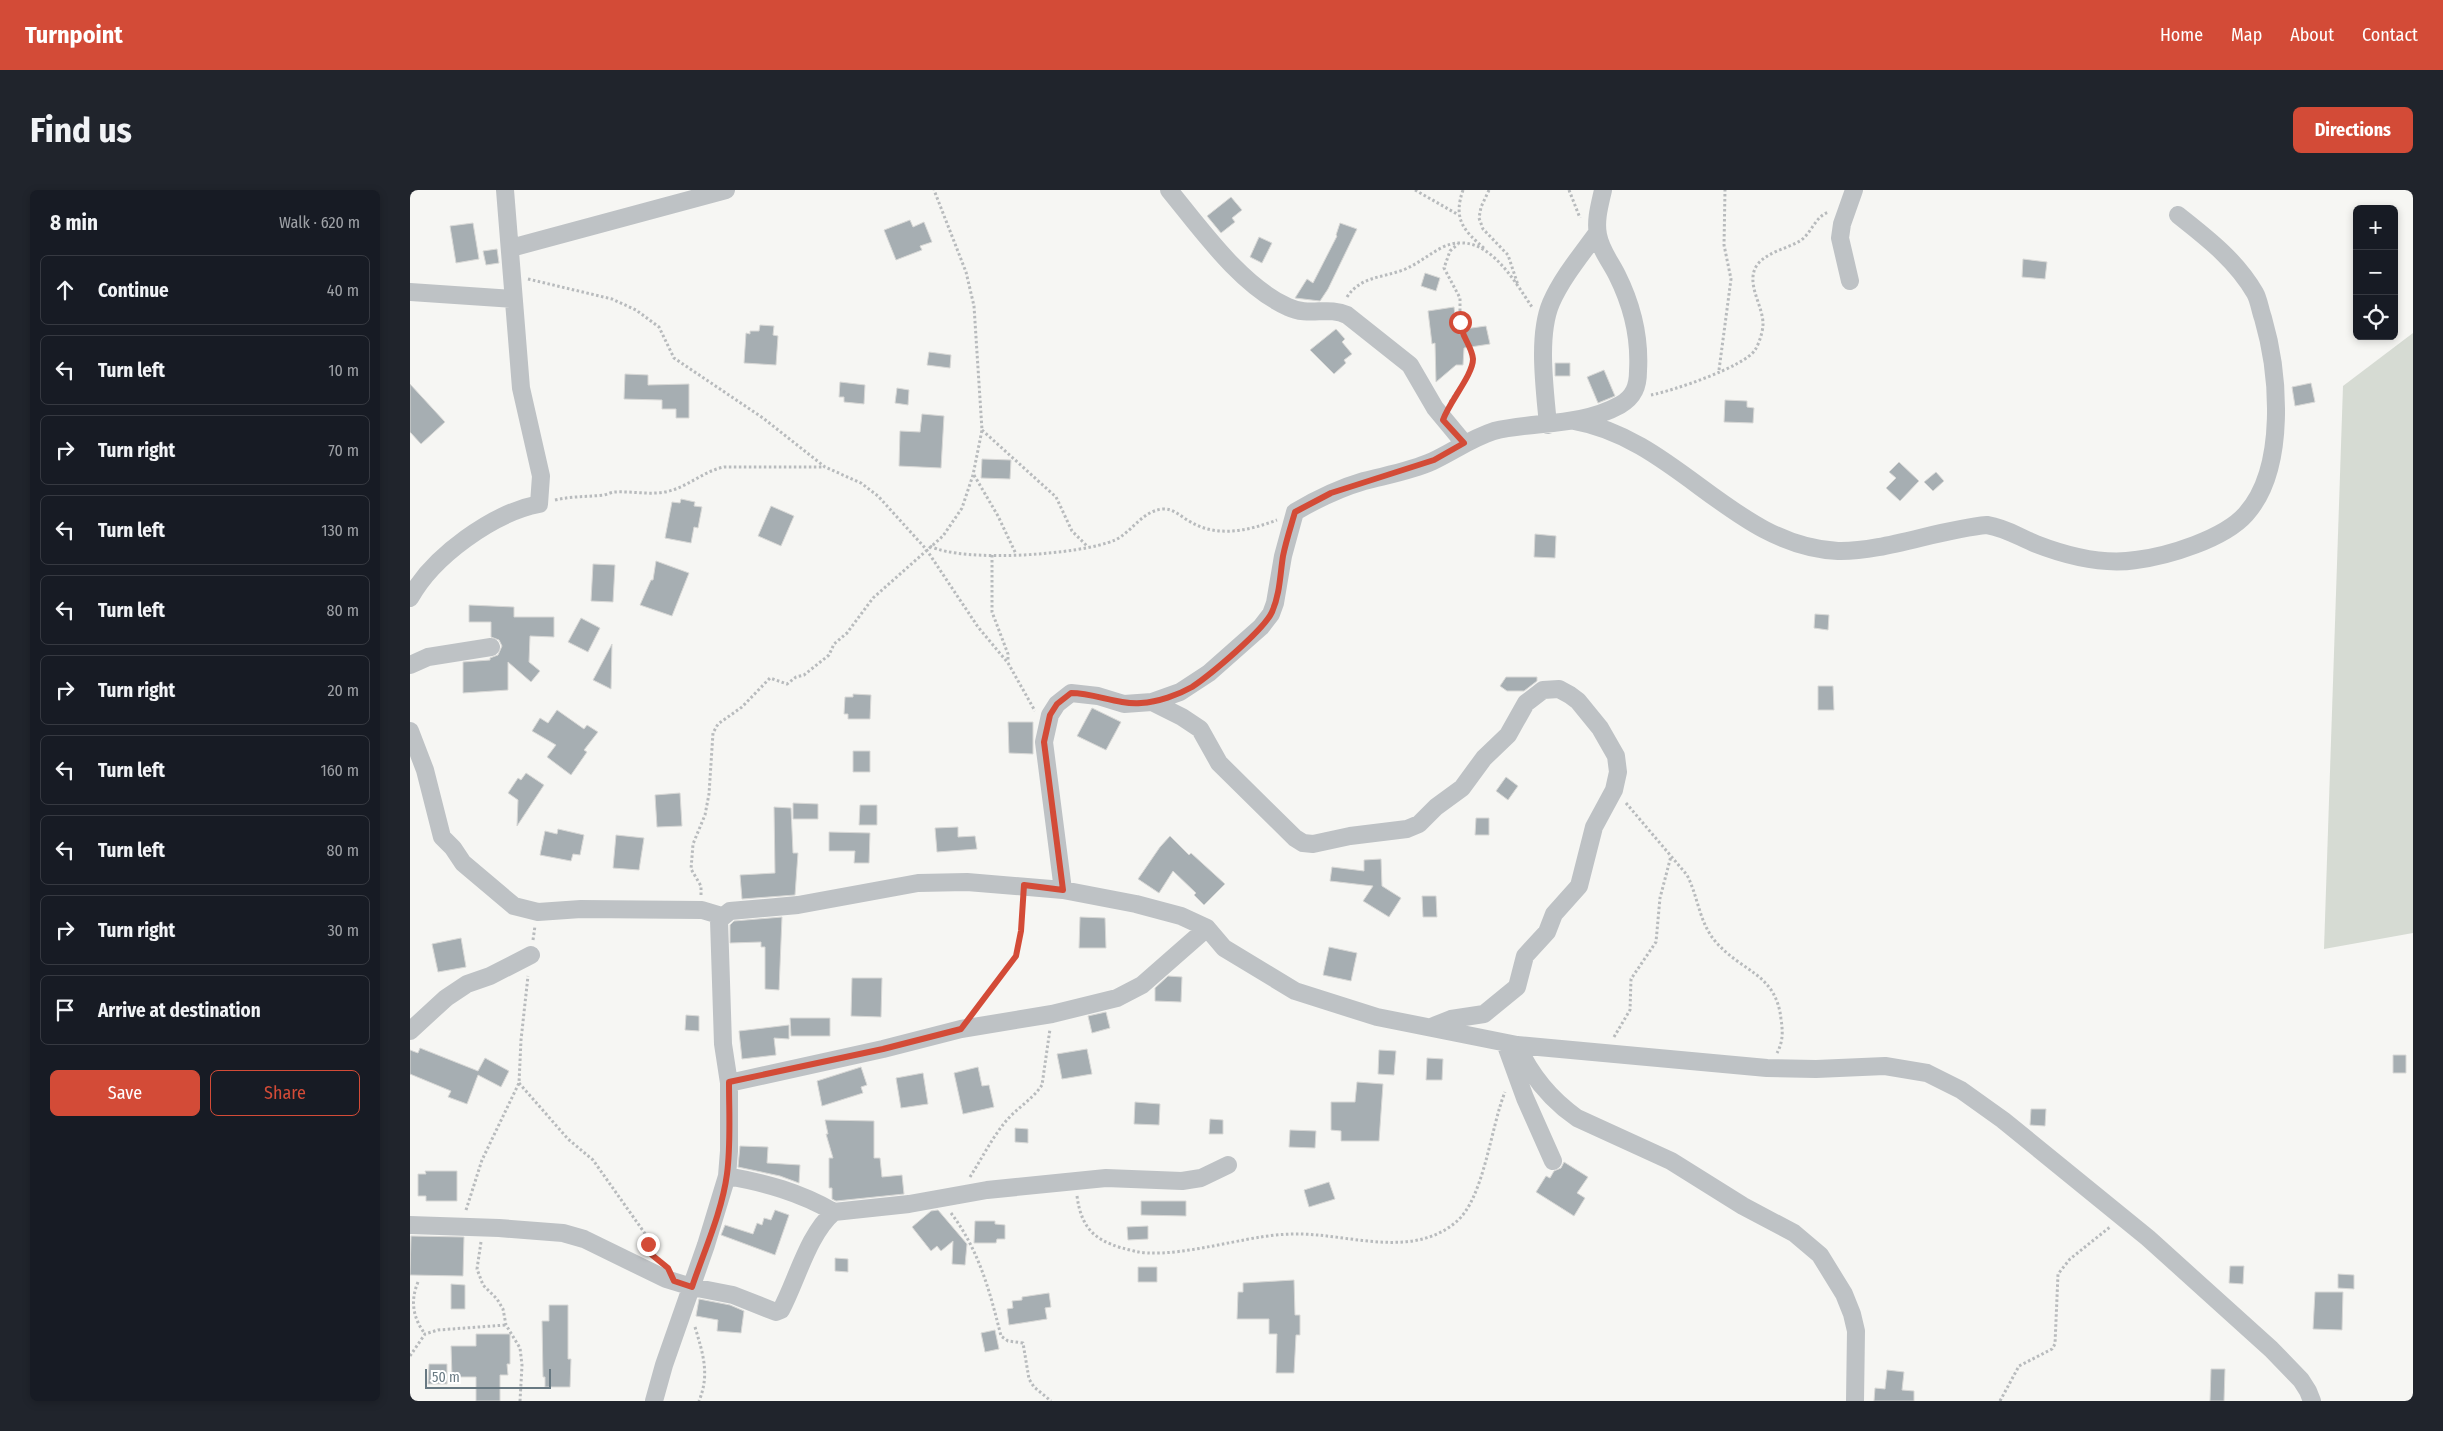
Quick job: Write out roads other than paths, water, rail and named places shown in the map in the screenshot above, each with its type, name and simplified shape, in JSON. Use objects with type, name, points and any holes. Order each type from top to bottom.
[{"type":"street","points":[[410,598],[417,586],[437,565],[478,531],[498,517],[520,508],[539,504],[541,476],[521,388],[505,190]]},
{"type":"street","points":[[511,248],[726,190]]},
{"type":"street","points":[[1168,190],[1220,252],[1271,298],[1288,307],[1306,313],[1338,311],[1347,315],[1410,365],[1443,420],[1464,443]]},
{"type":"street","points":[[1063,890],[1045,751],[1045,732],[1050,715],[1057,704],[1071,693],[1098,696],[1124,704],[1152,702],[1192,686],[1254,634],[1271,614],[1276,603],[1283,556],[1295,512],[1331,493],[1434,460],[1464,443],[1497,431],[1571,421],[1603,412],[1630,398],[1637,386],[1636,328],[1618,276],[1602,250],[1597,233],[1597,216],[1602,190]]},
{"type":"street","points":[[1850,281],[1840,238],[1842,224],[1854,190]]},
{"type":"street","points":[[1571,421],[1606,429],[1624,436],[1684,474],[1746,520],[1801,545],[1838,551],[1987,525],[2002,527],[2026,540],[2058,551],[2113,562],[2165,555],[2225,530],[2244,516],[2256,502],[2264,485],[2276,425],[2276,382],[2270,343],[2255,294],[2234,263],[2178,215]]},
{"type":"street","points":[[1548,425],[1544,368],[1545,329],[1550,305],[1560,286],[1597,233]]},
{"type":"street","points":[[410,292],[513,299]]},
{"type":"street","points":[[410,665],[428,657],[491,647]]},
{"type":"street","points":[[1152,702],[1182,717],[1200,729],[1219,763],[1294,838],[1303,843],[1321,843],[1350,836],[1407,829],[1419,824],[1436,806],[1462,788],[1484,758],[1508,735],[1526,703],[1543,690],[1550,688],[1559,690],[1578,701],[1600,728],[1616,756],[1618,772],[1614,790],[1594,827],[1579,886],[1554,914],[1547,932],[1525,956],[1517,987],[1484,1014],[1456,1018],[1431,1027]]},
{"type":"street","points":[[410,731],[425,770],[442,837],[453,848],[463,863],[514,906],[538,912],[702,910],[722,916]]},
{"type":"street","points":[[654,1401],[664,1365],[722,1197],[727,1176],[729,1082],[723,1044],[718,952],[719,920],[730,911],[798,905],[918,883],[1024,885],[1063,890],[1160,909],[1207,928],[1224,948],[1295,991],[1377,1017],[1511,1044],[1767,1068],[1816,1070],[1885,1066],[1927,1073],[1961,1090],[2003,1120],[2122,1217],[2271,1349],[2301,1380],[2312,1401]]},
{"type":"street","points":[[729,1082],[883,1049],[961,1029],[1052,1014],[1117,998],[1142,985],[1207,928]]},
{"type":"street","points":[[410,1031],[446,998],[467,984],[490,976],[531,954]]},
{"type":"street","points":[[1511,1044],[1515,1071],[1553,1161]]},
{"type":"street","points":[[1511,1044],[1536,1079],[1564,1109],[1577,1118],[1671,1160],[1743,1206],[1794,1233],[1820,1255],[1844,1294],[1852,1314],[1856,1331],[1855,1401]]},
{"type":"street","points":[[727,1176],[781,1187],[834,1212],[892,1207],[959,1194],[1118,1177],[1182,1181],[1201,1178],[1228,1165]]},
{"type":"street","points":[[410,1225],[483,1227],[549,1232],[584,1238],[689,1293],[733,1295],[770,1311],[782,1310],[814,1240],[828,1217],[834,1212]]}]
